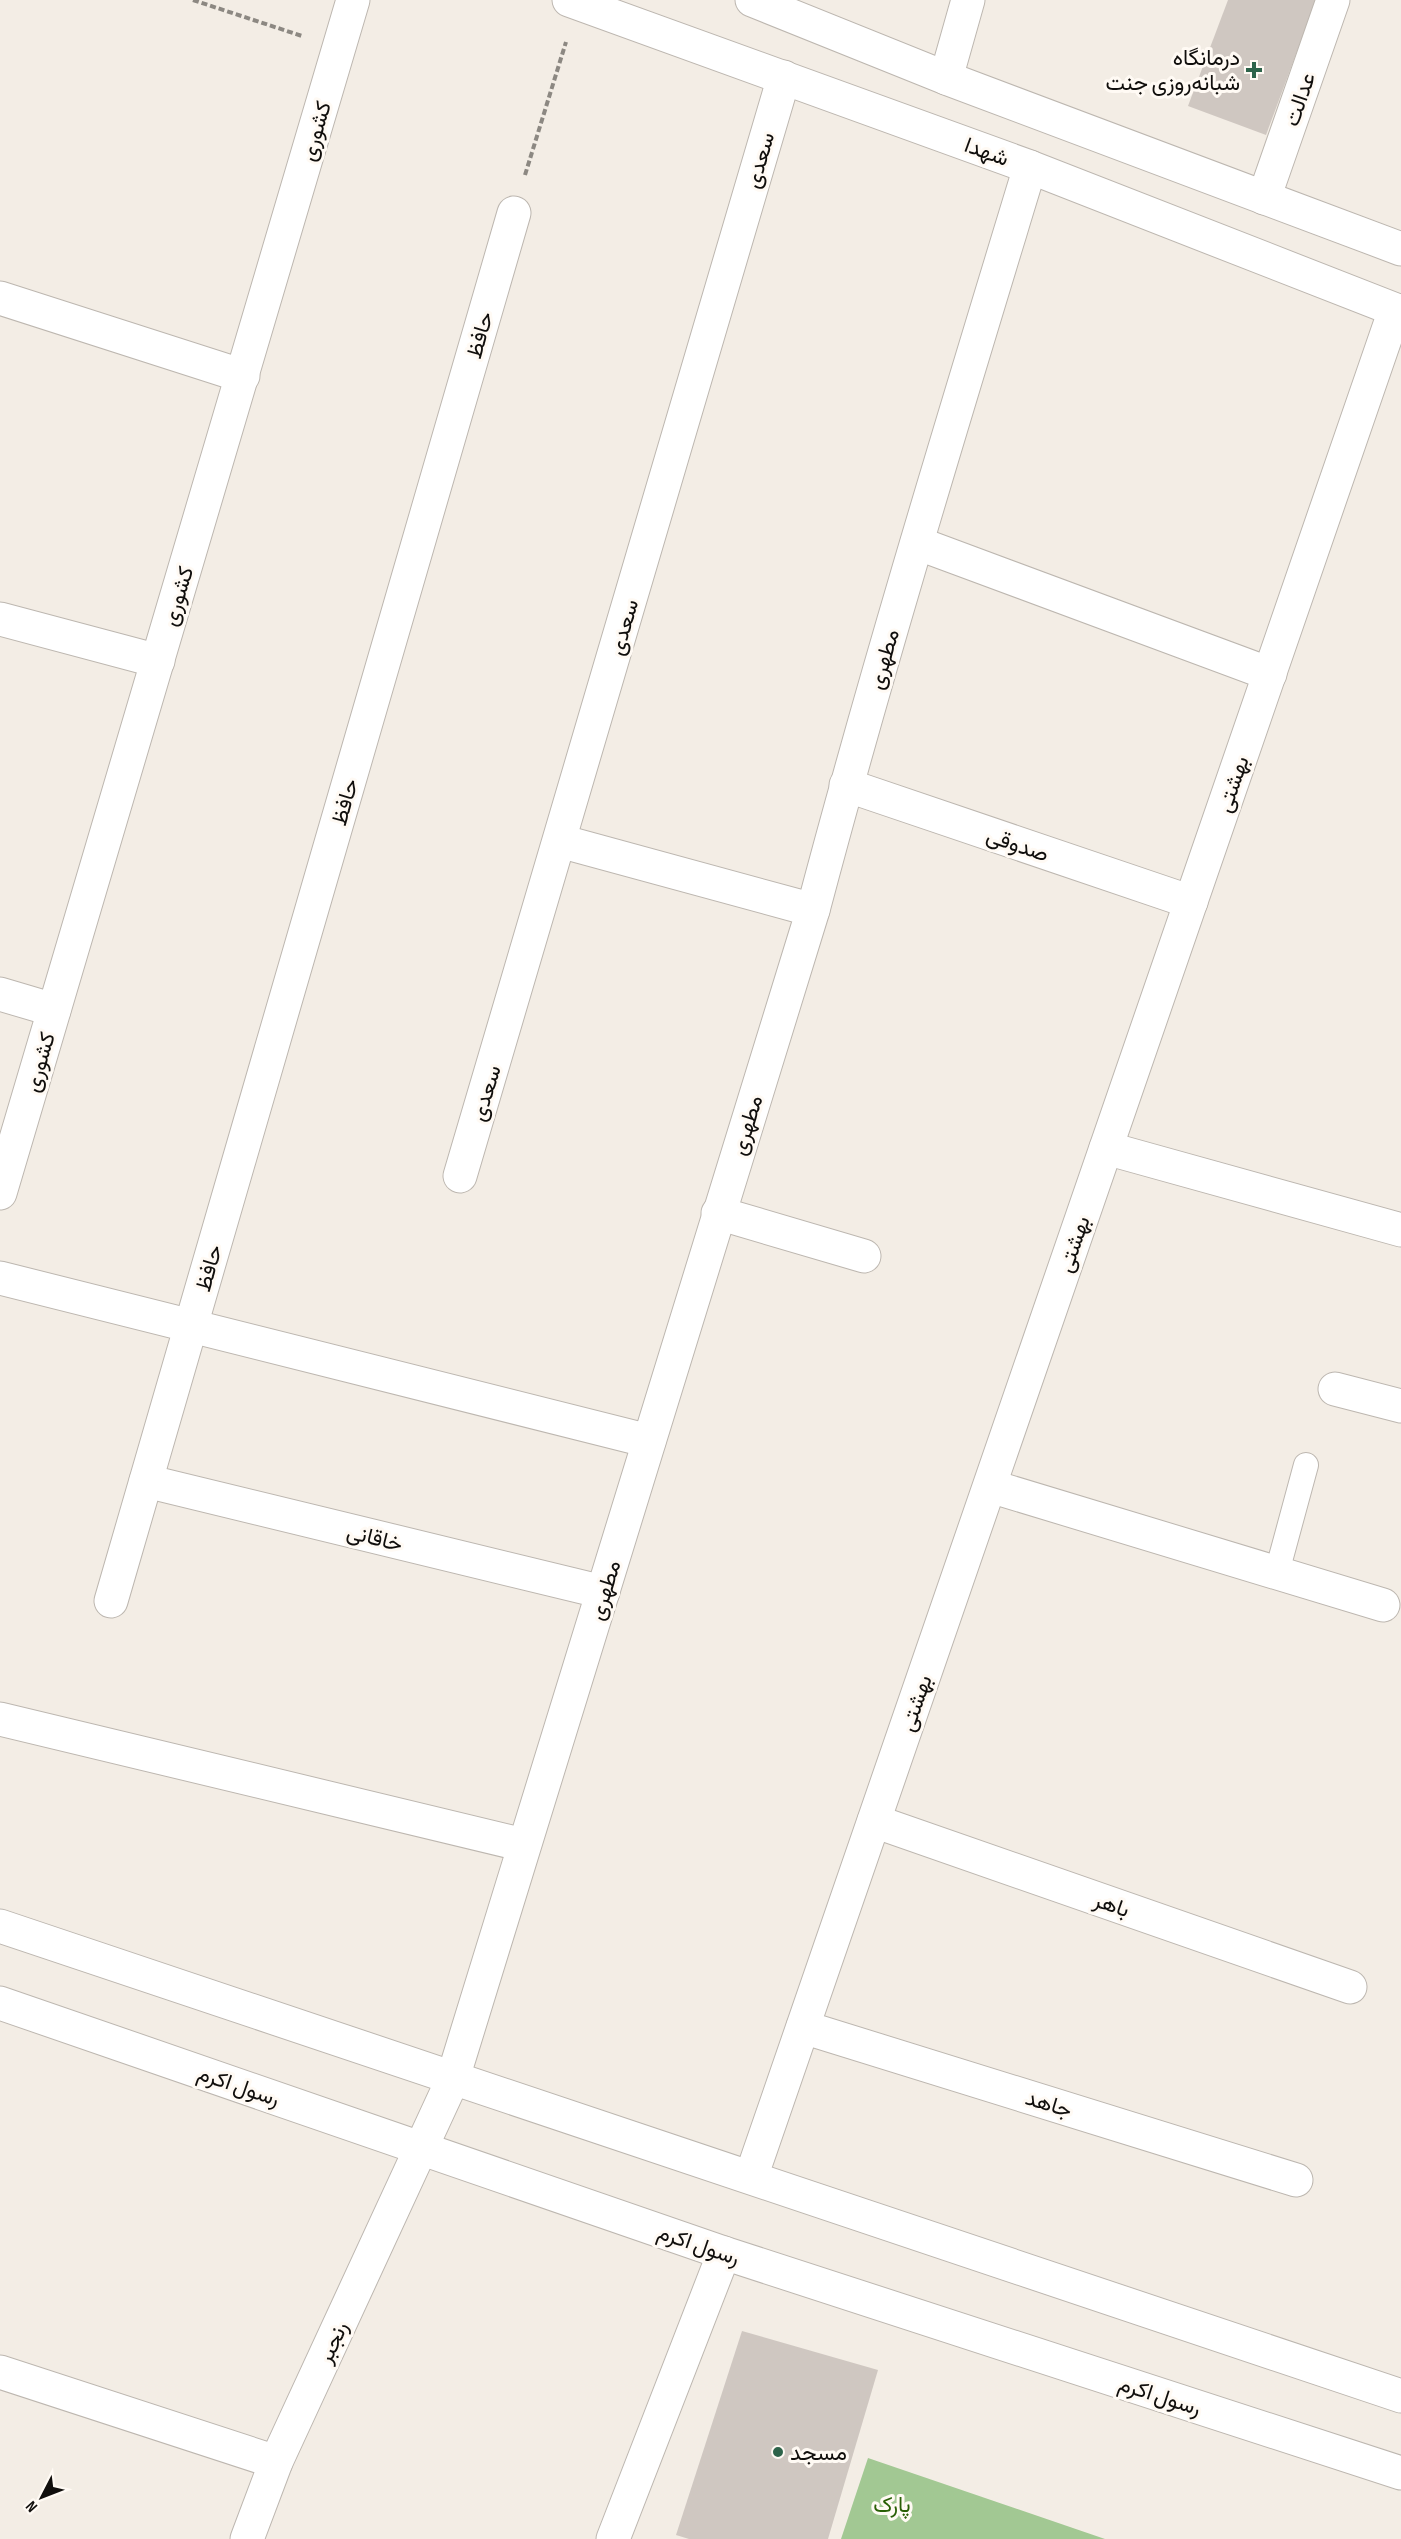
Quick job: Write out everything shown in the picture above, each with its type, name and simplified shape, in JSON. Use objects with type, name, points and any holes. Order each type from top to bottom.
[{"type":"street","name":"کشوری","points":[[0,1193],[353,0]]},
{"type":"street","points":[[752,0],[946,78],[1401,249]]},
{"type":"street","points":[[946,78],[968,0]]},
{"type":"street","name":"عدالت","points":[[1264,198],[1333,0]]},
{"type":"street","name":"شهدا","points":[[573,2],[1030,166],[1398,311]]},
{"type":"street","name":"سعدی","points":[[460,1176],[784,77]]},
{"type":"street","name":"مطهری","points":[[452,2081],[813,910],[846,785],[916,543],[1030,166]]},
{"type":"street","name":"حافظ","points":[[111,1601],[514,213]]},
{"type":"street","points":[[0,298],[243,376]]},
{"type":"street","name":"بهشتی","points":[[751,2177],[1270,674],[1398,311]]},
{"type":"street","points":[[916,543],[1270,674]]},
{"type":"street","points":[[0,619],[158,661]]},
{"type":"street","name":"صدوقی","points":[[846,785],[1191,902]]},
{"type":"street","points":[[560,841],[813,910]]},
{"type":"street","points":[[0,994],[54,1010]]},
{"type":"street","points":[[1106,1148],[1401,1230]]},
{"type":"street","points":[[718,1213],[864,1256]]},
{"type":"street","points":[[0,1278],[190,1328],[649,1441]]},
{"type":"street","points":[[1335,1389],[1401,1406]]},
{"type":"street","name":"خاقانی","points":[[146,1481],[603,1592]]},
{"type":"street","points":[[990,1486],[1383,1605]]},
{"type":"street","points":[[0,1719],[524,1845]]},
{"type":"street","name":"باهر","points":[[874,1821],[1350,1987]]},
{"type":"street","points":[[0,1926],[452,2081],[751,2177],[1401,2396]]},
{"type":"street","name":"رسول اکرم","points":[[0,2003],[724,2253],[1401,2473]]},
{"type":"street","name":"جاهد","points":[[803,2027],[1296,2180]]},
{"type":"street","name":"رنجبر","points":[[247,2539],[276,2462],[452,2081]]},
{"type":"street","points":[[613,2539],[724,2253]]},
{"type":"street","points":[[0,2372],[276,2462]]},
{"type":"lane","points":[[1277,1572],[1306,1466]]},
{"type":"path","points":[[193,0],[340,48]]},
{"type":"path","points":[[514,213],[573,2]]},
{"type":"green space","name":"پارک","points":[[868,2458],[1105,2539],[841,2539]]},
{"type":"building","points":[[1228,0],[1316,0],[1266,135],[1188,106]]},
{"type":"building","name":"مسجد","points":[[742,2331],[878,2370],[828,2539],[689,2539],[676,2535]]},
{"type":"place","name":"درمانگاه شبانه‌روزی جنت","points":[[1254,70]]},
{"type":"place","name":"مسجد","points":[[778,2452]]}]
